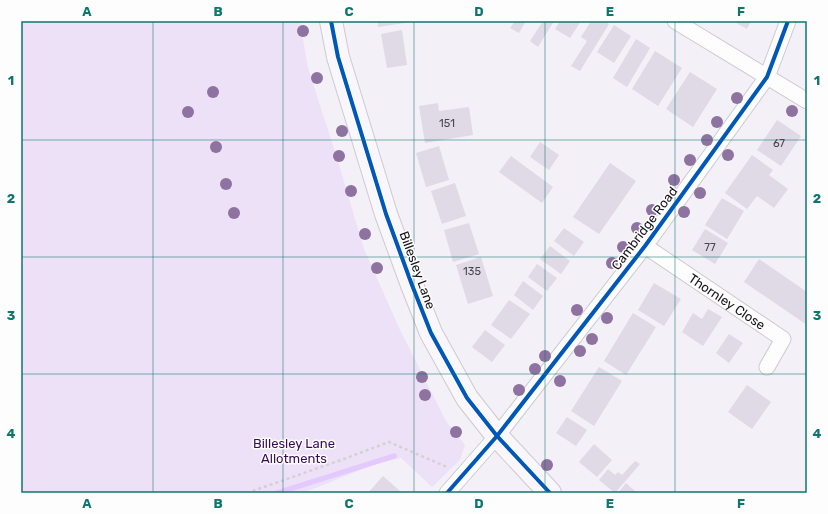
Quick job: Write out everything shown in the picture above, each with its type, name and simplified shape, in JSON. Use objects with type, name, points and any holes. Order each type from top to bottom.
[{"type":"street","name":"Billesley Lane","points":[[331,21],[338,57],[386,214],[414,292],[431,333],[467,398],[497,436],[550,493]]},
{"type":"street","points":[[675,21],[807,101]]},
{"type":"street","name":"Cambridge Road","points":[[447,493],[497,436],[645,246],[767,77],[788,21]]},
{"type":"street","name":"Thornley Close","points":[[645,246],[783,339],[767,367]]},
{"type":"path","points":[[247,493],[389,442],[464,474]]},
{"type":"green space","name":"Billesley Lane Allotments","points":[[21,21],[300,21],[308,68],[364,249],[400,330],[446,421],[465,445],[460,460],[432,487],[401,458],[375,464],[303,493],[21,493]]},
{"type":"building","points":[[378,21],[411,21],[411,22],[378,27]]},
{"type":"building","points":[[515,21],[526,21],[519,33],[510,28]]},
{"type":"building","points":[[543,21],[554,21],[538,47],[530,41]]},
{"type":"building","points":[[560,21],[581,21],[570,38],[555,29]]},
{"type":"building","points":[[591,21],[605,21],[609,24],[580,71],[571,66],[587,41],[581,37]]},
{"type":"building","points":[[733,21],[751,21],[747,29]]},
{"type":"building","points":[[614,25],[631,36],[614,63],[597,52]]},
{"type":"building","points":[[402,30],[407,65],[387,68],[381,34]]},
{"type":"building","points":[[636,39],[650,48],[627,87],[613,78]]},
{"type":"building","points":[[655,51],[682,68],[658,106],[632,89]]},
{"type":"building","points":[[690,72],[717,89],[693,127],[666,109]]},
{"type":"building","points":[[438,103],[439,111],[469,107],[473,135],[425,143],[419,106]]},
{"type":"building","points":[[777,120],[801,136],[781,166],[757,150]]},
{"type":"building","points":[[540,142],[559,155],[549,170],[530,157]]},
{"type":"building","points":[[439,146],[449,180],[426,187],[416,153]]},
{"type":"building","points":[[752,155],[773,170],[769,175],[788,189],[774,208],[757,196],[747,209],[725,193]]},
{"type":"building","points":[[511,156],[553,187],[542,203],[499,172]]},
{"type":"building","points":[[610,163],[636,181],[599,234],[573,217]]},
{"type":"building","points":[[455,183],[466,216],[442,224],[431,191]]},
{"type":"building","points":[[722,198],[744,211],[727,239],[705,225]]},
{"type":"building","points":[[469,223],[479,254],[453,262],[444,230]]},
{"type":"building","points":[[564,228],[584,242],[574,256],[554,241]]},
{"type":"building","points":[[705,229],[728,243],[715,264],[692,250]]},
{"type":"building","points":[[550,246],[570,261],[561,274],[540,259]]},
{"type":"building","points":[[481,257],[493,296],[468,304],[456,265]]},
{"type":"building","points":[[759,259],[807,292],[807,325],[744,282]]},
{"type":"building","points":[[537,264],[557,278],[547,291],[528,277]]},
{"type":"building","points":[[523,281],[543,296],[533,310],[514,295]]},
{"type":"building","points":[[654,283],[681,299],[664,326],[638,310]]},
{"type":"building","points":[[509,300],[530,314],[511,339],[491,325]]},
{"type":"building","points":[[708,309],[722,317],[703,346],[682,332],[693,313],[702,319]]},
{"type":"building","points":[[633,313],[656,327],[626,375],[604,361]]},
{"type":"building","points":[[485,330],[505,345],[492,362],[472,347]]},
{"type":"building","points":[[729,334],[743,343],[729,363],[716,353]]},
{"type":"building","points":[[599,367],[622,381],[594,426],[571,411]]},
{"type":"building","points":[[747,385],[771,402],[752,429],[728,412]]},
{"type":"building","points":[[567,417],[587,430],[576,446],[556,433]]},
{"type":"building","points":[[594,444],[612,460],[597,477],[579,462]]},
{"type":"building","points":[[635,461],[640,464],[615,493],[599,480],[608,469],[615,475],[618,472],[622,475]]},
{"type":"building","points":[[383,476],[400,491],[399,493],[368,493]]},
{"type":"building","points":[[626,483],[637,493],[618,493]]},
{"type":"waterway","points":[[277,493],[394,456]]},
{"type":"cycle path","points":[[331,21],[338,57],[386,214],[431,333],[467,398],[497,436],[550,493]]},
{"type":"cycle path","points":[[447,493],[497,436],[645,246],[767,77],[788,21]]}]
